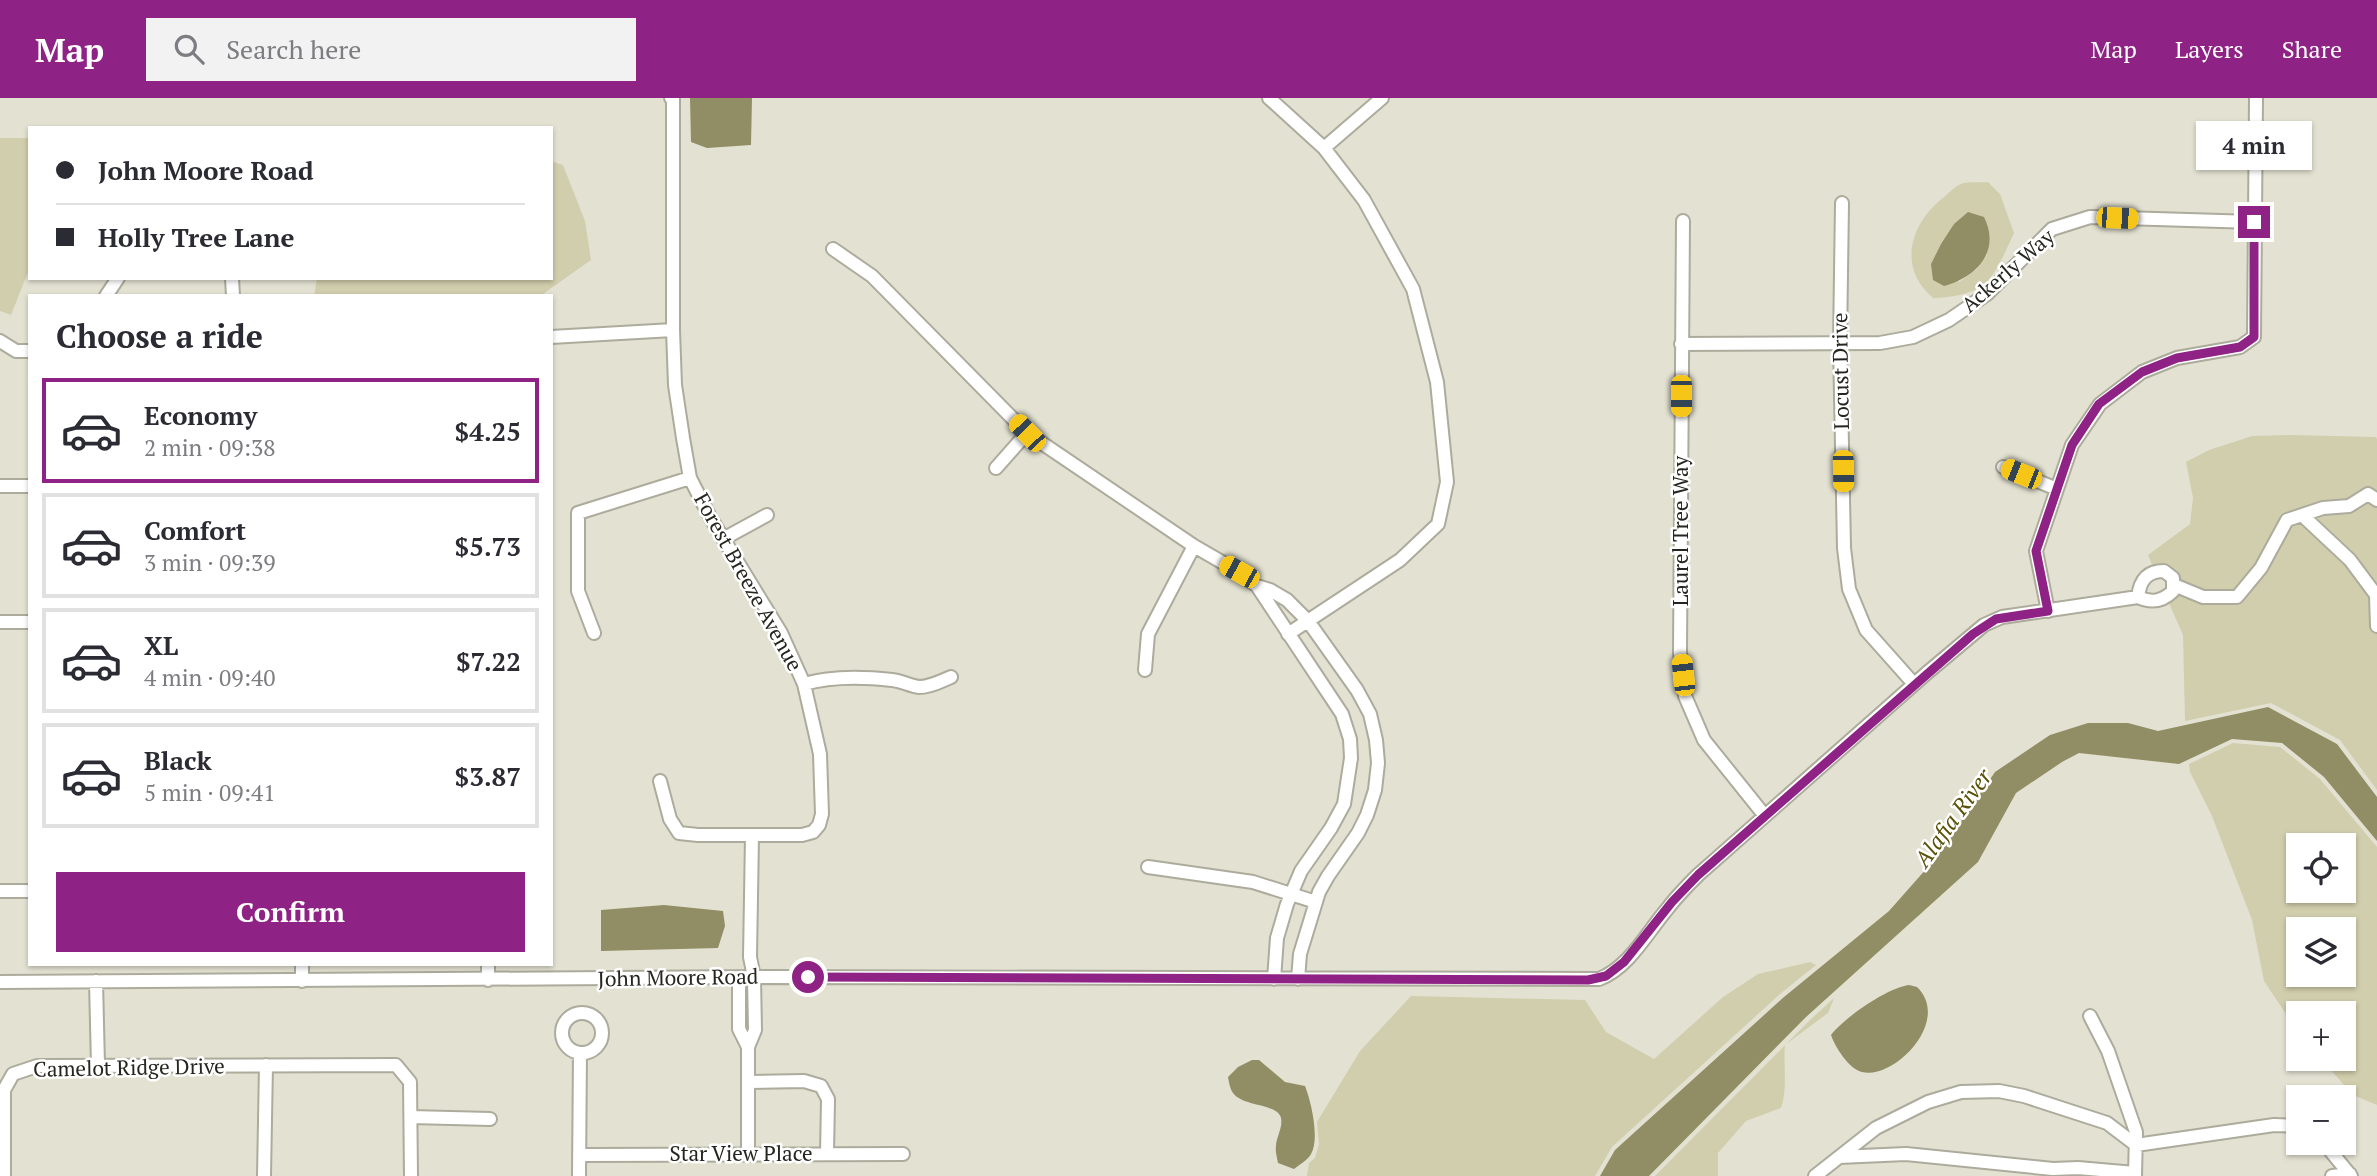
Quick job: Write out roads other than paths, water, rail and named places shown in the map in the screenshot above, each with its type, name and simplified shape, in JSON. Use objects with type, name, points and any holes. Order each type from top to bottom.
[{"type":"street","name":"Forest Breeze Avenue","points":[[660,781],[670,819],[678,833],[802,835],[813,832],[819,825],[822,814],[820,754],[804,684],[781,633],[723,539],[690,478],[675,384],[672,98]]},
{"type":"street","points":[[1269,98],[1324,148],[1364,200],[1413,289],[1437,382],[1447,482],[1438,524],[1401,560],[1288,634]]},
{"type":"street","points":[[1324,148],[1382,98]]},
{"type":"street","points":[[2048,611],[2036,551],[2072,445],[2099,404],[2142,372],[2177,358],[2240,347],[2254,337],[2256,98]]},
{"type":"street","name":"Locust Drive","points":[[1842,204],[1840,344],[1844,548],[1849,589],[1866,630],[1914,684]]},
{"type":"street","name":"Ackerly Way","points":[[1681,344],[1880,344],[1913,337],[1949,320],[1987,295],[2052,229],[2090,217],[2254,222]]},
{"type":"street","name":"Laurel Tree Way","points":[[1683,221],[1681,653],[1685,696],[1704,740],[1765,816]]},
{"type":"street","points":[[833,249],[872,276],[1027,433],[1257,586],[1342,714],[1350,739],[1352,758],[1347,793],[1340,813],[1307,862],[1290,894],[1277,938],[1274,979]]},
{"type":"street","points":[[553,337],[673,330]]},
{"type":"street","points":[[0,341],[16,352],[28,351]]},
{"type":"street","points":[[996,468],[1027,433]]},
{"type":"street","points":[[2003,467],[2057,488]]},
{"type":"street","points":[[594,633],[578,591],[578,513],[690,478]]},
{"type":"street","points":[[0,486],[28,486]]},
{"type":"street","points":[[2138,597],[2143,579],[2151,573],[2164,571],[2173,578],[2174,584],[2203,597],[2237,597],[2261,568],[2287,520],[2323,508],[2349,506],[2368,494],[2377,500]]},
{"type":"street","points":[[723,539],[767,515]]},
{"type":"street","points":[[2303,516],[2350,559],[2376,595],[2377,626]]},
{"type":"street","points":[[1145,670],[1148,634],[1194,546]]},
{"type":"street","name":"John Moore Road","points":[[0,982],[754,976],[1588,980],[1606,976],[1624,962],[1688,885],[1914,684],[1990,622],[2002,617],[2138,597],[2154,601],[2163,599],[2173,591],[2174,584]]},
{"type":"street","points":[[1257,586],[1287,600],[1308,621],[1364,702],[1370,714],[1378,752],[1375,790],[1367,815],[1358,833],[1328,876],[1316,902],[1300,954],[1298,979]]},
{"type":"street","points":[[0,622],[28,622]]},
{"type":"street","points":[[804,684],[821,679],[858,679],[894,680],[918,687],[951,677]]},
{"type":"street","points":[[748,1154],[748,1047],[754,1030],[754,976],[750,957],[752,836]]},
{"type":"street","points":[[1149,867],[1253,882],[1316,902]]},
{"type":"street","points":[[0,891],[28,891]]},
{"type":"street","points":[[302,966],[302,981]]},
{"type":"street","points":[[488,966],[488,980]]},
{"type":"street","points":[[739,977],[740,1029],[748,1047]]},
{"type":"street","points":[[96,981],[99,1066]]},
{"type":"street","points":[[739,1016],[754,1016]]},
{"type":"street","points":[[1839,1157],[1906,1154],[2135,1175],[2136,1132],[2108,1051],[2090,1016]]},
{"type":"street","points":[[579,1176],[580,1053]]},
{"type":"street","points":[[264,1176],[266,1065]]},
{"type":"street","name":"Camelot Ridge Drive","points":[[4,1176],[4,1090],[13,1074],[37,1066],[266,1065],[396,1065],[410,1082],[411,1176]]},
{"type":"street","points":[[748,1082],[804,1081],[821,1086],[828,1099],[827,1154]]},
{"type":"street","points":[[1824,1174],[1839,1157],[1876,1128],[1928,1102],[1961,1092],[1999,1091],[2024,1096],[2107,1123],[2136,1145],[2286,1126]]},
{"type":"street","points":[[411,1117],[490,1119]]},
{"type":"street","name":"Star View Place","points":[[579,1155],[903,1154]]},
{"type":"street","points":[[2334,1155],[2351,1175]]},
{"type":"street","points":[[2332,1176],[2351,1175]]},
{"type":"water label","name":"Alafia River","points":[[1953,818]]}]
